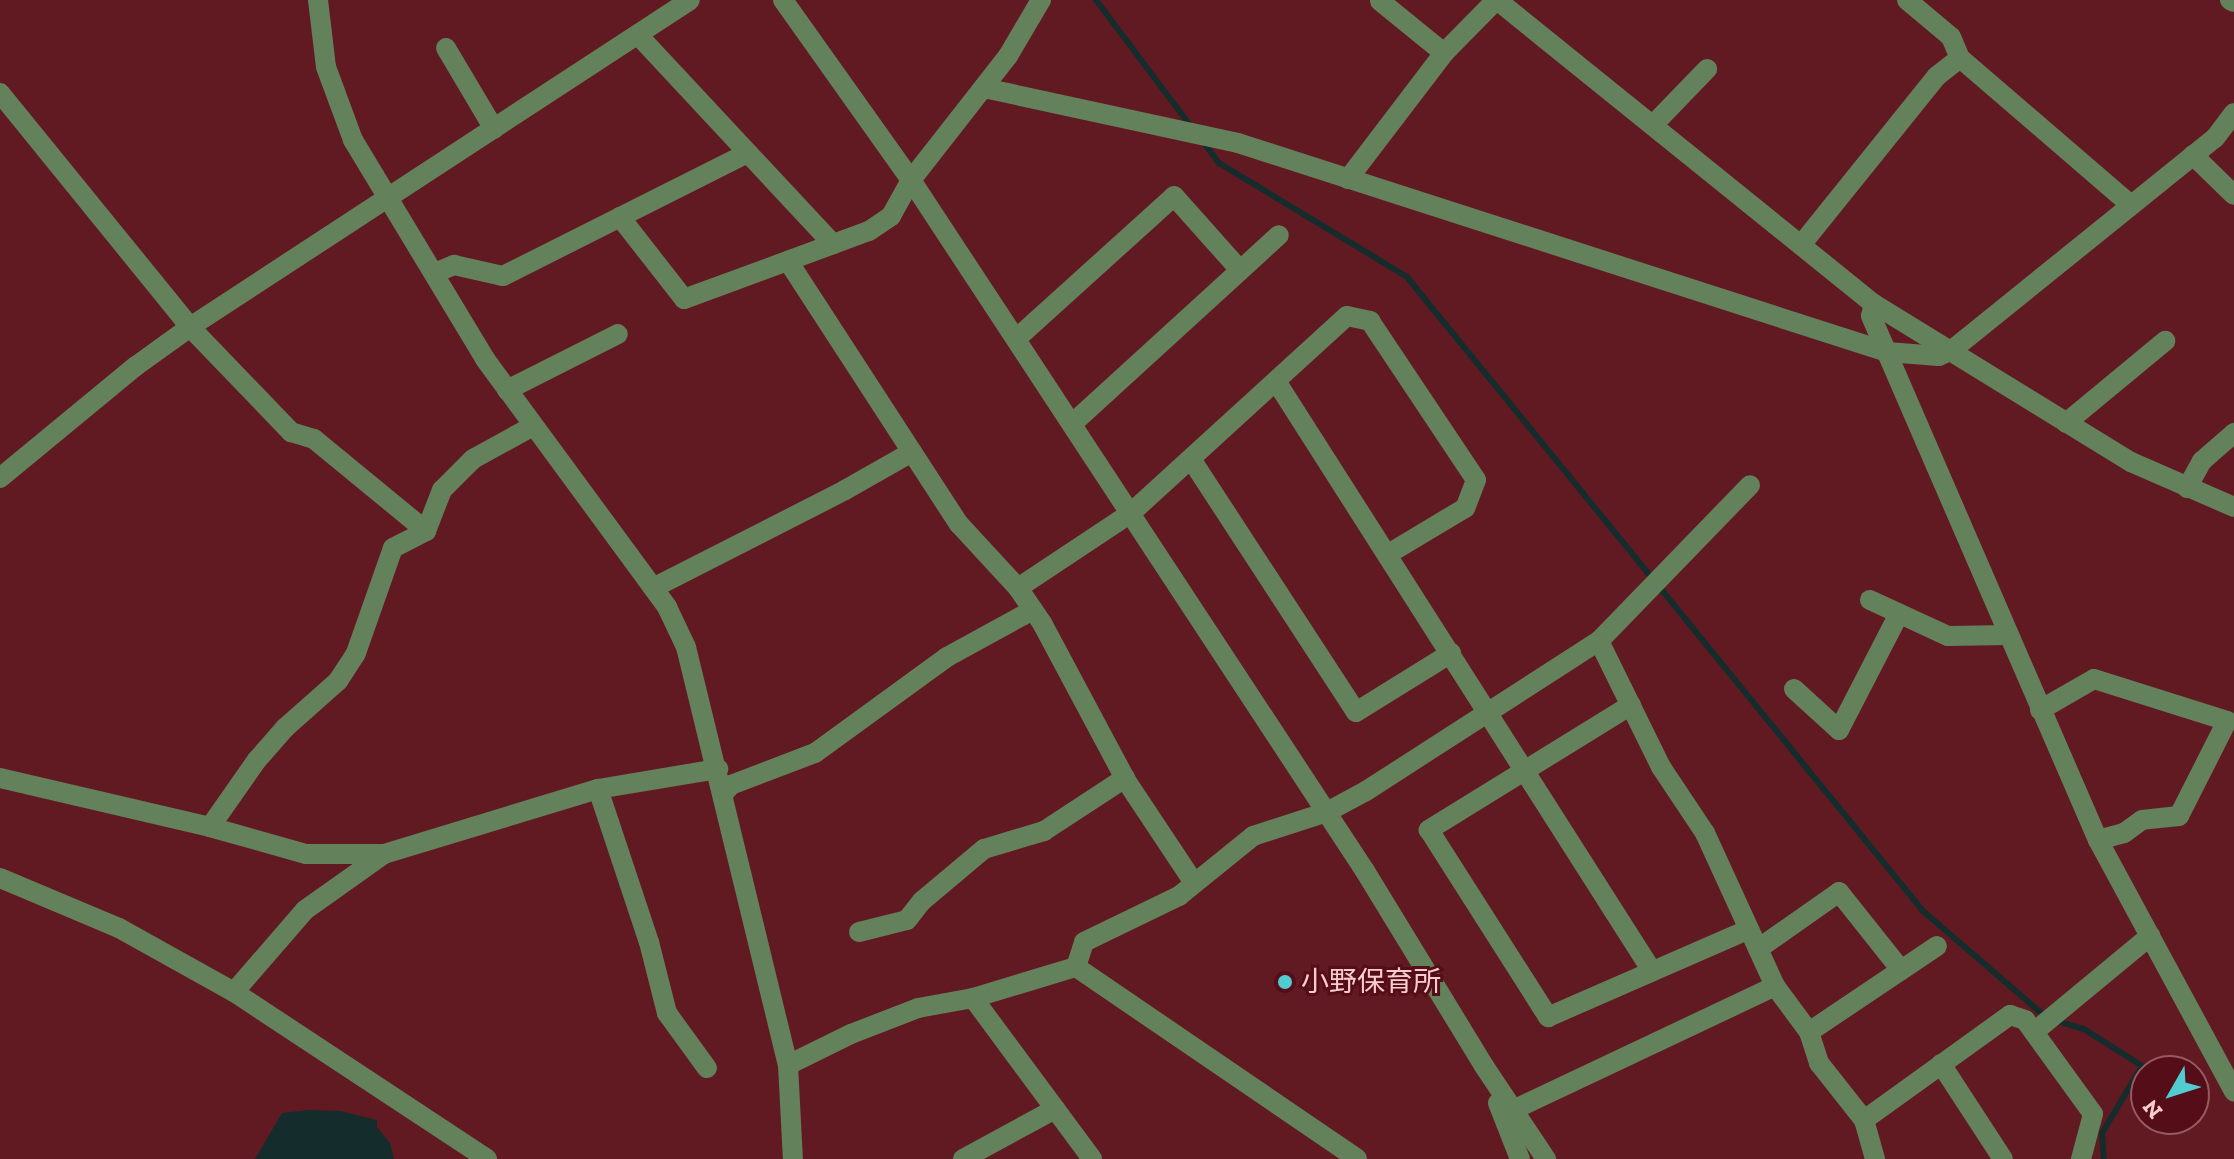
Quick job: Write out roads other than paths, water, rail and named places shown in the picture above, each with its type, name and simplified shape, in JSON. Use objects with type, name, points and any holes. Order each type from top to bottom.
[{"type":"street","points":[[318,0],[326,67],[353,140],[507,390],[667,607],[686,647],[788,1065],[793,1159]]},
{"type":"street","points":[[0,478],[136,366],[190,327],[690,0]]},
{"type":"street","points":[[783,0],[911,180],[1131,513],[1327,812],[1484,1066],[1546,1159]]},
{"type":"street","points":[[620,217],[684,299],[869,231],[891,216],[911,180],[1008,56],[1041,0]]},
{"type":"street","points":[[1348,179],[1444,53],[1496,0],[1874,304],[2131,462],[2234,507]]},
{"type":"street","points":[[1907,0],[1951,37],[1960,58],[2130,204]]},
{"type":"street","points":[[1380,1],[1444,53]]},
{"type":"street","points":[[638,35],[833,244]]},
{"type":"street","points":[[446,48],[494,129]]},
{"type":"street","points":[[1801,245],[1937,76],[1960,58]]},
{"type":"street","points":[[1653,125],[1707,69]]},
{"type":"street","points":[[984,88],[1238,143],[1887,352],[1939,356],[1952,350],[2215,138],[2234,113]]},
{"type":"street","points":[[0,93],[190,327],[291,432],[314,439],[426,531]]},
{"type":"street","points":[[435,273],[454,265],[503,276],[748,153]]},
{"type":"street","points":[[2193,155],[2234,195]]},
{"type":"street","points":[[1016,339],[1174,196],[1240,270]]},
{"type":"street","points":[[1072,424],[1279,235]]},
{"type":"street","points":[[788,261],[959,524],[1018,588],[1033,610],[1125,778],[1194,883]]},
{"type":"street","points":[[1874,304],[1871,316],[2098,840],[2234,1092]]},
{"type":"street","points":[[1018,588],[1131,513],[1347,316],[1370,321],[1476,480],[1465,508],[1388,554]]},
{"type":"street","points":[[507,390],[618,334]]},
{"type":"street","points":[[2066,423],[2165,341]]},
{"type":"street","points":[[1276,381],[1652,971]]},
{"type":"street","points":[[210,827],[257,760],[285,728],[338,681],[356,653],[393,548],[426,531],[442,490],[473,459],[533,426]]},
{"type":"street","points":[[2187,488],[2202,461],[2234,433]]},
{"type":"street","points":[[653,588],[845,490],[912,452]]},
{"type":"street","points":[[1191,459],[1356,712],[1451,653]]},
{"type":"street","points":[[1076,967],[1084,942],[1179,896],[1253,836],[1327,812],[1599,641],[1750,485]]},
{"type":"street","points":[[1870,600],[1948,636],[2008,635]]},
{"type":"street","points":[[724,793],[731,785],[815,753],[947,657],[1033,610]]},
{"type":"street","points":[[1794,689],[1839,730],[1899,614]]},
{"type":"street","points":[[1599,641],[1661,767],[1705,833],[1775,986],[1809,1032],[1819,1063],[1864,1120],[1875,1159]]},
{"type":"street","points":[[2040,710],[2094,679],[2227,721],[2179,816],[2142,820],[2124,833],[2098,840]]},
{"type":"street","points":[[1631,705],[1429,830],[1548,1017],[1749,929]]},
{"type":"street","points":[[0,778],[210,827],[306,854],[384,854],[598,789],[718,769]]},
{"type":"street","points":[[859,932],[907,920],[922,901],[984,849],[1044,831],[1125,778]]},
{"type":"street","points":[[598,789],[649,942],[667,1013],[707,1068]]},
{"type":"street","points":[[234,992],[305,910],[384,854]]},
{"type":"street","points":[[0,878],[119,928],[234,992],[487,1159]]},
{"type":"street","points":[[1758,949],[1839,892],[1901,970]]},
{"type":"street","points":[[2034,1032],[2150,936]]},
{"type":"street","points":[[1809,1032],[1937,946]]},
{"type":"street","points":[[788,1065],[851,1034],[918,1008],[973,998],[1076,967]]},
{"type":"street","points":[[1076,967],[1357,1159]]},
{"type":"street","points":[[1513,1110],[1775,986]]},
{"type":"street","points":[[973,998],[1092,1159]]},
{"type":"street","points":[[1864,1120],[2010,1015],[2025,1020],[2093,1114],[2081,1159]]},
{"type":"street","points":[[1941,1064],[2003,1159]]},
{"type":"street","points":[[1484,1066],[1520,1159]]},
{"type":"street","points":[[963,1159],[1055,1109]]},
{"type":"water","points":[[341,1111],[377,1120],[377,1127],[390,1143],[394,1159],[255,1159],[282,1113]]},
{"type":"waterway","points":[[1096,0],[1192,128]]},
{"type":"waterway","points":[[1202,140],[1219,163],[1407,277],[1923,911],[2046,1017]]},
{"type":"waterway","points":[[2057,1021],[2084,1029],[2142,1066],[2102,1133],[2104,1159]]},
{"type":"place","name":"小野保育所","points":[[1285,982]]}]
